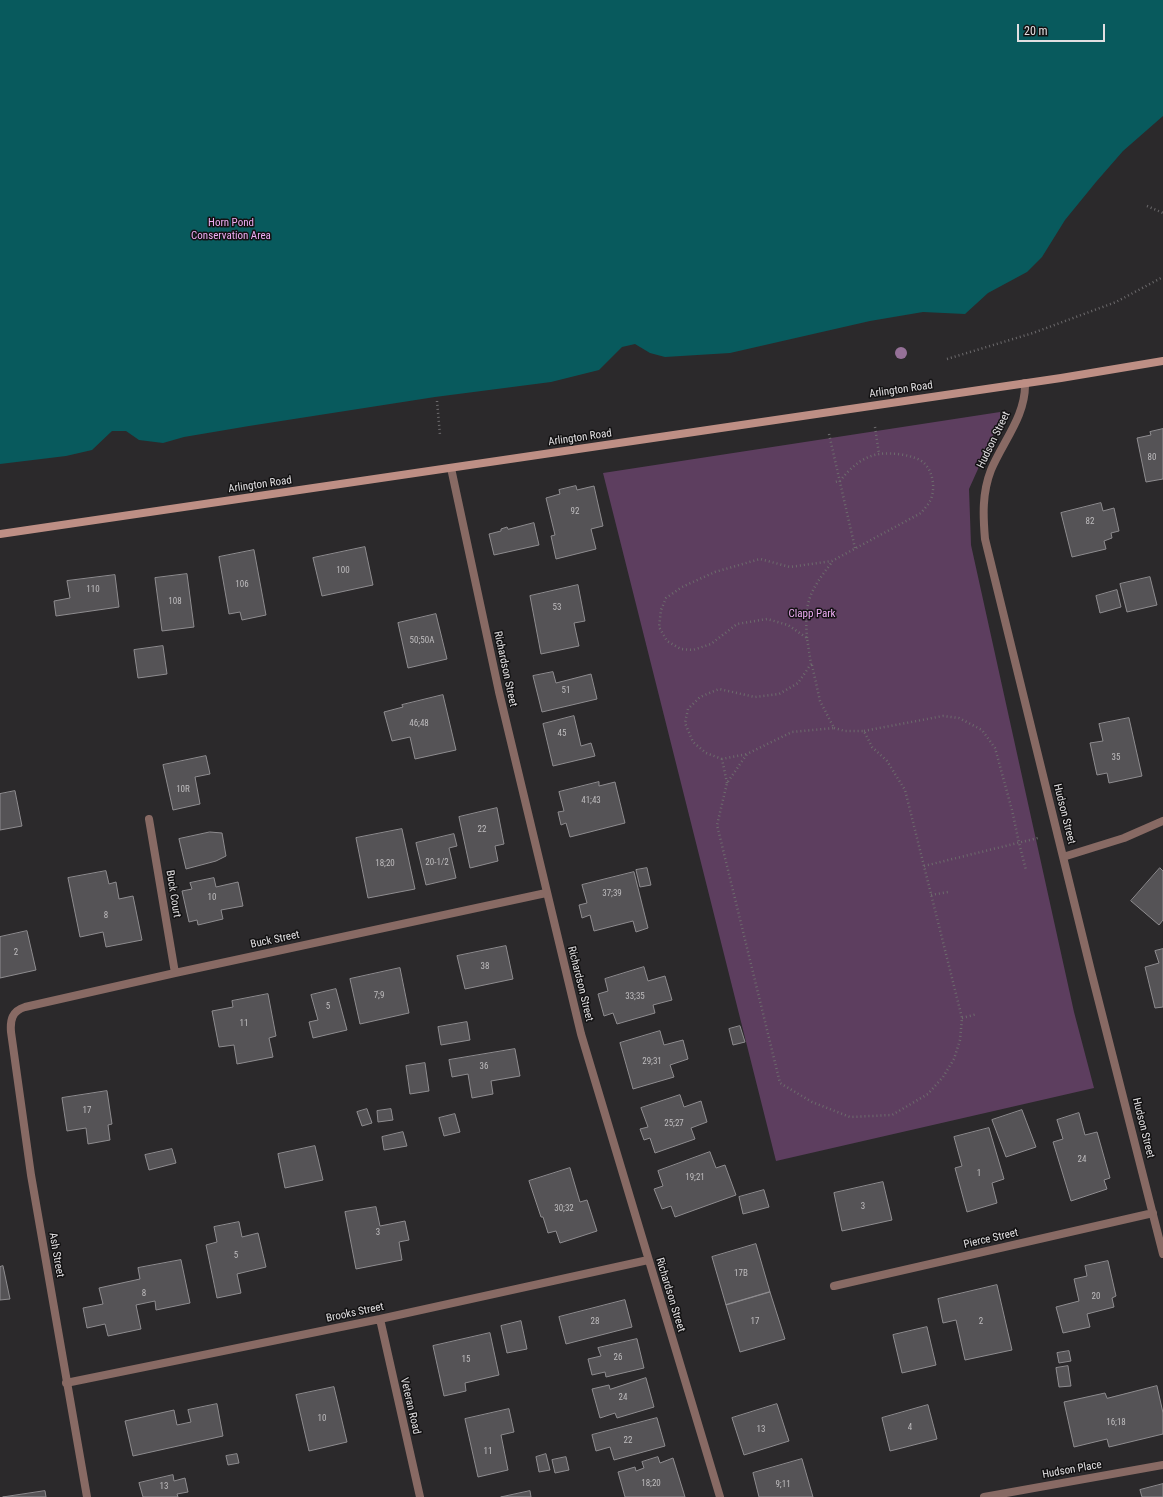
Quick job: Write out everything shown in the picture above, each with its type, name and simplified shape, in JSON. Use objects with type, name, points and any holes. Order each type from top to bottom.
[{"type":"street","name":"Arlington Road","points":[[0,534],[1025,383],[1163,361]]},
{"type":"street","name":"Hudson Street","points":[[1025,383],[1022,409],[993,466],[986,486],[983,513],[985,540],[1163,1254]]},
{"type":"street","name":"Richardson Street","points":[[451,468],[499,692],[546,893],[583,1041],[720,1497]]},
{"type":"street","name":"Buck Court","points":[[149,819],[175,973]]},
{"type":"street","points":[[1063,857],[1124,838],[1163,821]]},
{"type":"street","name":"Buck Street","points":[[12,1016],[17,1011],[25,1007],[546,893]]},
{"type":"street","name":"Ash Street","points":[[12,1016],[10,1032],[31,1175],[86,1497]]},
{"type":"street","name":"Pierce Street","points":[[834,1286],[1153,1213]]},
{"type":"street","name":"Brooks Street","points":[[66,1382],[380,1319],[648,1260]]},
{"type":"street","name":"Veteran Road","points":[[380,1319],[420,1497]]},
{"type":"street","name":"Hudson Place","points":[[984,1497],[1163,1465]]},
{"type":"path","points":[[1146,206],[1163,213]]},
{"type":"path","points":[[947,359],[1033,333],[1116,302],[1163,277]]},
{"type":"path","points":[[437,401],[440,435]]},
{"type":"path","points":[[875,427],[879,454]]},
{"type":"path","points":[[829,434],[855,548]]},
{"type":"path","points":[[807,638],[788,625],[766,619],[737,624],[711,644],[693,650],[681,649],[667,641],[659,627],[661,610],[666,598],[682,587],[722,570],[760,559],[790,567],[832,561],[921,513],[931,500],[933,480],[924,463],[903,454],[879,454],[863,460],[850,469],[840,481],[835,482]]},
{"type":"path","points":[[832,561],[817,581],[810,596],[806,615],[807,638],[811,664],[820,701],[834,728]]},
{"type":"path","points":[[811,664],[798,683],[779,694],[755,697],[719,689],[700,697],[688,709],[685,723],[693,742],[706,753],[722,759],[748,754],[792,732],[834,728],[845,731],[864,731],[943,716],[959,718],[982,730],[995,748],[1012,810],[1026,870]]},
{"type":"path","points":[[748,754],[727,784],[717,825],[780,1083],[812,1102],[850,1117],[892,1115],[928,1094],[943,1077],[954,1059],[960,1040],[962,1018],[905,790],[888,761],[872,747],[864,731]]},
{"type":"path","points":[[722,759],[727,784]]},
{"type":"path","points":[[924,866],[1005,845],[1019,844],[1031,840]]},
{"type":"path","points":[[931,895],[948,892]]},
{"type":"path","points":[[962,1018],[977,1014]]},
{"type":"green space","name":"Clapp Park","points":[[1000,412],[1000,420],[969,489],[971,545],[1074,1012],[1094,1088],[776,1161],[603,473]]},
{"type":"water","name":"Horn Pond Conservation Area","points":[[0,0],[1163,0],[1163,116],[1123,151],[1065,220],[1042,257],[1027,272],[988,293],[965,314],[923,312],[870,321],[730,353],[665,357],[650,353],[635,344],[622,347],[599,370],[551,382],[435,397],[249,426],[184,437],[163,443],[139,440],[126,431],[112,431],[92,450],[66,456],[0,464]]},
{"type":"building","points":[[1163,429],[1163,479],[1146,482],[1137,438],[1151,435],[1150,432]]},
{"type":"building","points":[[576,486],[577,490],[594,486],[603,526],[591,529],[596,549],[556,559],[551,536],[555,535],[546,498],[560,494],[559,490]]},
{"type":"building","points":[[1101,503],[1103,511],[1114,508],[1119,531],[1111,533],[1112,538],[1104,541],[1106,549],[1072,557],[1061,513]]},
{"type":"building","points":[[534,523],[539,545],[494,555],[489,534],[501,531],[501,529],[507,527],[508,529]]},
{"type":"building","points":[[365,547],[373,585],[322,596],[313,558]]},
{"type":"building","points":[[254,550],[266,615],[242,620],[240,612],[229,614],[219,557]]},
{"type":"building","points":[[187,574],[194,627],[162,631],[155,578]]},
{"type":"building","points":[[115,575],[119,607],[56,616],[54,601],[70,598],[67,581]]},
{"type":"building","points":[[1150,577],[1157,605],[1127,612],[1120,584]]},
{"type":"building","points":[[578,585],[585,621],[574,623],[579,646],[541,654],[530,596]]},
{"type":"building","points":[[1117,590],[1121,607],[1100,613],[1096,596]]},
{"type":"building","points":[[436,614],[447,659],[408,668],[398,623]]},
{"type":"building","points":[[163,646],[167,674],[138,678],[134,650]]},
{"type":"building","points":[[553,672],[556,683],[591,674],[597,699],[542,712],[533,676]]},
{"type":"building","points":[[443,695],[456,750],[415,759],[410,737],[392,741],[384,712],[403,707],[402,705]]},
{"type":"building","points":[[574,716],[581,746],[591,743],[595,756],[553,766],[543,724]]},
{"type":"building","points":[[1129,718],[1142,776],[1109,783],[1107,773],[1097,775],[1090,743],[1103,741],[1099,724]]},
{"type":"building","points":[[206,756],[210,774],[195,777],[200,804],[173,810],[163,765]]},
{"type":"building","points":[[599,782],[599,786],[615,782],[625,823],[570,837],[566,823],[561,825],[558,812],[564,811],[559,792]]},
{"type":"building","points":[[15,791],[22,826],[0,830],[0,794]]},
{"type":"building","points":[[497,808],[504,844],[495,846],[498,861],[470,868],[459,817]]},
{"type":"building","points":[[402,829],[415,889],[368,898],[356,838]]},
{"type":"building","points":[[210,832],[222,833],[226,856],[216,861],[186,869],[179,839]]},
{"type":"building","points":[[454,834],[457,846],[449,848],[456,878],[426,885],[416,843]]},
{"type":"building","points":[[647,868],[651,885],[640,887],[636,870]]},
{"type":"building","points":[[1160,868],[1163,871],[1163,920],[1159,925],[1131,901]]},
{"type":"building","points":[[106,871],[109,884],[116,882],[119,899],[133,896],[142,940],[106,947],[103,932],[80,937],[68,878]]},
{"type":"building","points":[[634,872],[648,928],[636,932],[633,921],[594,931],[590,915],[582,918],[579,905],[587,903],[582,885]]},
{"type":"building","points":[[214,878],[216,887],[238,882],[243,906],[221,910],[223,919],[198,925],[197,920],[189,922],[182,891],[192,889],[190,883]]},
{"type":"building","points":[[27,931],[36,970],[0,978],[0,937]]},
{"type":"building","points":[[506,946],[513,979],[465,989],[457,956]]},
{"type":"building","points":[[1163,949],[1163,1007],[1155,1008],[1145,967],[1159,963],[1155,951]]},
{"type":"building","points":[[644,967],[648,981],[665,976],[672,1000],[653,1005],[655,1013],[617,1024],[613,1013],[604,1016],[598,994],[608,991],[605,979]]},
{"type":"building","points":[[400,968],[409,1013],[360,1024],[350,979]]},
{"type":"building","points":[[336,989],[347,1030],[313,1038],[309,1022],[318,1020],[311,995]]},
{"type":"building","points":[[268,994],[276,1036],[269,1038],[273,1057],[237,1064],[234,1045],[219,1047],[212,1011],[233,1007],[232,1001]]},
{"type":"building","points":[[467,1022],[470,1040],[441,1045],[438,1027]]},
{"type":"building","points":[[740,1026],[745,1042],[733,1045],[729,1029]]},
{"type":"building","points":[[660,1031],[664,1045],[683,1040],[688,1059],[670,1065],[674,1077],[633,1089],[620,1043]]},
{"type":"building","points":[[515,1049],[520,1076],[491,1081],[493,1094],[472,1098],[468,1074],[452,1077],[449,1060]]},
{"type":"building","points":[[425,1063],[429,1091],[410,1094],[406,1066]]},
{"type":"building","points":[[107,1091],[112,1124],[108,1125],[110,1140],[88,1144],[86,1128],[67,1131],[62,1098]]},
{"type":"building","points":[[680,1095],[684,1107],[701,1101],[707,1122],[691,1128],[695,1139],[655,1153],[650,1138],[644,1140],[640,1129],[648,1127],[641,1108]]},
{"type":"building","points":[[367,1109],[372,1123],[362,1126],[357,1112]]},
{"type":"building","points":[[391,1109],[393,1120],[378,1122],[377,1111]]},
{"type":"building","points":[[1022,1110],[1036,1147],[1006,1157],[992,1120]]},
{"type":"building","points":[[1079,1113],[1085,1135],[1097,1132],[1110,1178],[1104,1180],[1107,1189],[1071,1201],[1053,1142],[1063,1139],[1057,1120]]},
{"type":"building","points":[[455,1114],[460,1132],[444,1136],[439,1118]]},
{"type":"building","points":[[989,1128],[1004,1179],[992,1183],[997,1203],[967,1212],[955,1168],[962,1166],[954,1137]]},
{"type":"building","points":[[403,1132],[407,1146],[384,1150],[382,1137]]},
{"type":"building","points":[[315,1146],[323,1180],[285,1188],[278,1154]]},
{"type":"building","points":[[172,1149],[176,1163],[149,1170],[145,1155]]},
{"type":"building","points":[[710,1152],[716,1168],[725,1165],[736,1195],[675,1217],[671,1206],[662,1209],[654,1189],[663,1186],[658,1171]]},
{"type":"building","points":[[570,1168],[580,1202],[587,1200],[597,1231],[560,1243],[556,1231],[548,1233],[529,1181]]},
{"type":"building","points":[[883,1182],[892,1220],[842,1231],[834,1193]]},
{"type":"building","points":[[764,1190],[769,1207],[743,1214],[739,1197]]},
{"type":"building","points":[[376,1207],[380,1226],[405,1221],[409,1240],[399,1242],[402,1260],[356,1269],[345,1212]]},
{"type":"building","points":[[239,1222],[242,1237],[258,1233],[266,1267],[237,1274],[241,1293],[217,1298],[206,1245],[217,1242],[214,1227]]},
{"type":"building","points":[[756,1244],[770,1292],[726,1305],[712,1257]]},
{"type":"building","points":[[181,1260],[190,1303],[156,1310],[155,1301],[136,1305],[141,1329],[108,1336],[105,1324],[87,1328],[83,1308],[103,1304],[99,1288],[140,1279],[138,1268]]},
{"type":"building","points":[[1108,1261],[1116,1296],[1112,1298],[1114,1307],[1087,1314],[1090,1327],[1063,1333],[1056,1307],[1079,1301],[1074,1279],[1087,1276],[1085,1266]]},
{"type":"building","points":[[3,1266],[10,1299],[0,1300],[0,1267]]},
{"type":"building","points":[[997,1285],[1012,1350],[965,1360],[956,1320],[943,1323],[938,1299]]},
{"type":"building","points":[[770,1292],[785,1339],[740,1352],[726,1305]]},
{"type":"building","points":[[625,1300],[632,1327],[566,1344],[559,1317]]},
{"type":"building","points":[[521,1321],[527,1349],[507,1353],[501,1326]]},
{"type":"building","points":[[927,1327],[936,1365],[902,1373],[893,1335]]},
{"type":"building","points":[[490,1333],[499,1375],[465,1383],[466,1391],[444,1396],[433,1346]]},
{"type":"building","points":[[637,1339],[644,1368],[606,1377],[605,1372],[592,1375],[588,1359],[601,1356],[598,1348]]},
{"type":"building","points":[[1069,1351],[1071,1361],[1059,1363],[1057,1353]]},
{"type":"building","points":[[1068,1366],[1071,1386],[1059,1387],[1056,1368]]},
{"type":"building","points":[[646,1378],[654,1407],[617,1418],[615,1413],[600,1418],[592,1389],[609,1385],[610,1389]]},
{"type":"building","points":[[1157,1386],[1163,1413],[1163,1434],[1109,1447],[1107,1439],[1074,1447],[1064,1402],[1105,1393],[1107,1398]]},
{"type":"building","points":[[334,1387],[347,1442],[309,1451],[296,1395]]},
{"type":"building","points":[[217,1404],[223,1436],[133,1456],[125,1421],[174,1410],[177,1425],[191,1422],[188,1410]]},
{"type":"building","points":[[777,1404],[789,1441],[744,1455],[732,1418]]},
{"type":"building","points":[[928,1405],[937,1439],[890,1451],[882,1418]]},
{"type":"building","points":[[509,1409],[514,1432],[501,1435],[508,1470],[478,1477],[465,1419]]},
{"type":"building","points":[[657,1418],[665,1446],[614,1460],[610,1447],[596,1451],[592,1435]]},
{"type":"building","points":[[237,1454],[239,1463],[228,1465],[226,1456]]},
{"type":"building","points":[[546,1454],[550,1470],[539,1472],[536,1457]]},
{"type":"building","points":[[566,1457],[569,1470],[555,1473],[552,1460]]},
{"type":"building","points":[[658,1457],[660,1463],[673,1458],[685,1497],[625,1497],[618,1472],[635,1467],[636,1471],[644,1468],[642,1462]]},
{"type":"building","points":[[802,1459],[813,1497],[759,1497],[753,1473]]},
{"type":"building","points":[[173,1475],[174,1481],[185,1478],[188,1492],[177,1494],[178,1497],[143,1497],[139,1483]]},
{"type":"building","points":[[1163,1484],[1163,1497],[1142,1497],[1140,1490]]},
{"type":"building","points":[[45,1491],[46,1497],[3,1497]]},
{"type":"building","points":[[530,1491],[531,1497],[501,1497]]}]
